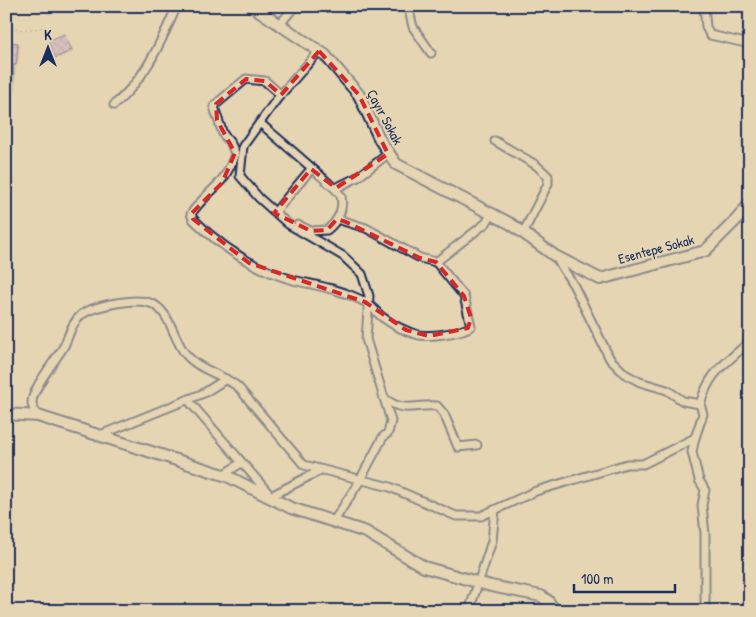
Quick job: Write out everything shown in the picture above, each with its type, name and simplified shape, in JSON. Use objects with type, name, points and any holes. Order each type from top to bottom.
[{"type":"street","points":[[114,105],[132,90],[156,52],[177,6]]},
{"type":"street","name":"Çayır Sokak","points":[[252,6],[319,51],[359,95],[388,154],[396,164],[492,214],[555,256]]},
{"type":"street","points":[[280,24],[295,6]]},
{"type":"street","points":[[408,6],[412,27],[431,53]]},
{"type":"street","points":[[704,6],[706,27],[710,35],[750,44]]},
{"type":"street","points":[[319,51],[281,95],[243,146],[240,176],[260,198],[282,217],[310,238],[343,256],[356,267],[366,283],[369,304],[365,328],[366,339],[390,415],[390,428],[334,521]]},
{"type":"street","points":[[281,95],[265,81],[246,79],[214,107],[217,120],[235,153],[222,183],[191,214],[201,227],[223,246],[249,263],[293,280],[330,288],[369,304],[380,316],[396,326],[420,335],[438,335],[471,326],[471,318],[464,296],[436,262],[420,258],[366,228],[338,219]]},
{"type":"street","points":[[260,123],[289,146],[311,169],[336,188],[341,195],[340,214],[338,219],[327,230],[318,231],[301,227],[282,217]]},
{"type":"street","points":[[495,141],[536,165],[548,176],[548,184],[523,233]]},
{"type":"street","points":[[336,188],[358,177],[388,154]]},
{"type":"street","points":[[276,211],[311,169]]},
{"type":"street","name":"Esentepe Sokak","points":[[555,256],[600,279],[705,251],[737,220],[750,203]]},
{"type":"street","points":[[436,262],[486,223],[492,214]]},
{"type":"street","points":[[555,256],[574,286],[610,360],[625,374],[640,382],[667,390],[683,401],[700,404]]},
{"type":"street","points":[[38,416],[33,408],[33,397],[64,346],[76,320],[86,312],[122,302],[142,301],[157,306],[188,357],[196,364],[238,387],[304,465],[321,470],[332,470],[390,487],[456,516],[481,516],[536,491],[627,464],[643,464],[680,447],[695,437]]},
{"type":"street","points":[[705,611],[705,534],[702,505],[705,490],[699,480],[693,458],[695,437],[702,414],[700,404],[706,384],[718,368],[749,344]]},
{"type":"street","points":[[100,435],[204,393],[226,379]]},
{"type":"street","points":[[384,398],[394,406],[403,408],[437,406],[444,414],[458,447],[478,445]]},
{"type":"street","points":[[188,400],[271,496]]},
{"type":"street","points":[[6,414],[38,416],[223,475],[271,496],[292,508],[334,521],[378,538],[424,567],[477,582],[541,596],[548,601],[555,611]]},
{"type":"street","points":[[223,475],[241,463]]},
{"type":"street","points":[[271,496],[321,470]]},
{"type":"street","points":[[469,611],[477,582],[492,542],[495,510]]},
{"type":"path","points":[[6,26],[23,30],[48,27]]},
{"type":"highlighted area","points":[[319,51],[359,95],[388,154],[336,188],[311,169],[274,213],[311,231],[327,230],[337,219],[420,258],[436,262],[464,296],[471,318],[468,328],[429,336],[406,330],[365,302],[249,263],[193,219],[191,214],[222,183],[235,153],[217,120],[216,104],[246,79],[265,81],[281,95]]},
{"type":"shaded area","points":[[750,111],[750,153],[738,150]]},
{"type":"building","points":[[64,34],[72,50],[55,58],[48,41]]},
{"type":"building","points":[[6,42],[18,43],[16,65],[13,65],[13,95],[6,95]]}]
